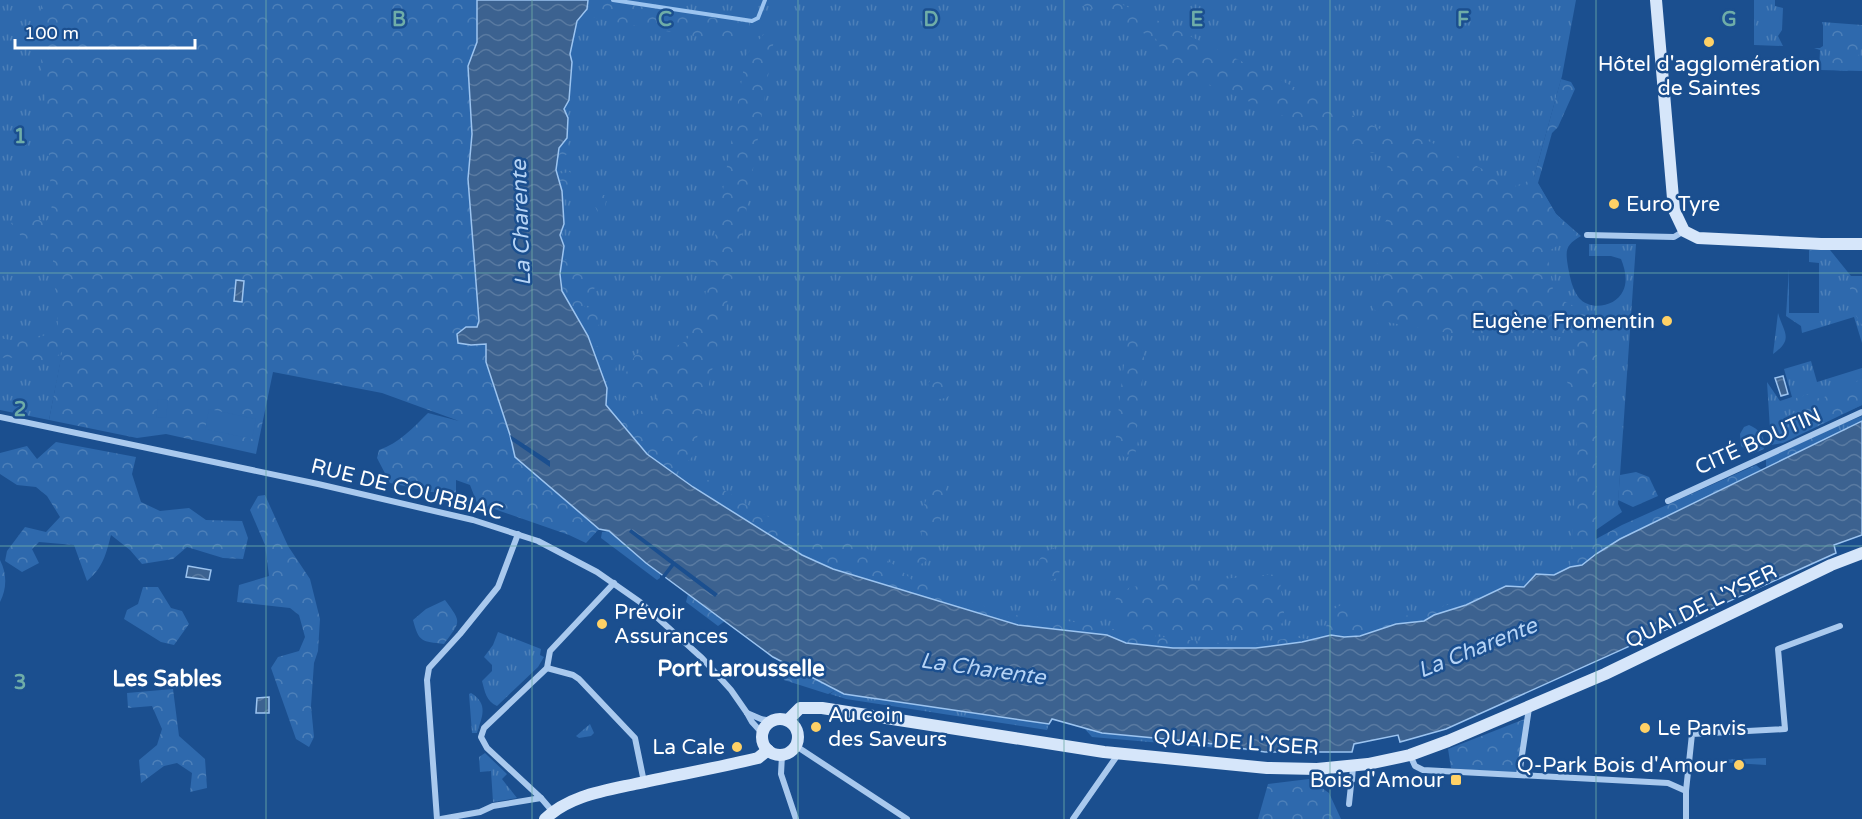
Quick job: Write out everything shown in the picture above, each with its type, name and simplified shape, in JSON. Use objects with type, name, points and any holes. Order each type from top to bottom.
[{"type":"street","points":[[1656,0],[1674,210],[1684,231],[1698,238],[1862,244]]},
{"type":"street","points":[[1587,235],[1674,237],[1684,231]]},
{"type":"street","name":"CITÉ BOUTIN","points":[[1668,501],[1862,412]]},
{"type":"street","name":"RUE DE COURBIAC","points":[[0,417],[318,484],[473,520],[548,545],[583,563],[640,603],[702,658],[727,685],[762,733]]},
{"type":"street","points":[[518,534],[498,587],[429,668],[427,680],[439,819],[480,812],[493,806],[541,798]]},
{"type":"street","name":"QUAI DE L'YSER","points":[[788,720],[800,708],[822,708],[1119,753],[1267,768],[1317,769],[1382,762],[1410,755],[1448,741],[1529,706],[1642,656],[1831,565],[1862,553]]},
{"type":"street","points":[[614,583],[550,651],[547,668],[484,728],[481,737],[487,748],[541,798],[549,816],[582,798],[644,782],[758,758],[768,750]]},
{"type":"street","points":[[1686,819],[1686,790],[1692,734],[1785,729],[1778,649],[1840,626]]},
{"type":"street","points":[[547,668],[565,672],[579,679],[635,738],[644,782]]},
{"type":"street","points":[[1519,775],[1529,706]]},
{"type":"street","points":[[747,712],[761,719],[772,721]]},
{"type":"street","points":[[777,719],[788,720],[798,734],[796,746],[782,755],[768,750],[763,742],[764,728],[777,719]]},
{"type":"street","points":[[796,746],[907,819]]},
{"type":"street","points":[[1073,819],[1119,753]]},
{"type":"street","points":[[782,755],[782,774],[796,819]]},
{"type":"street","points":[[1410,755],[1415,766],[1423,770],[1668,783],[1686,790]]},
{"type":"street","points":[[1349,804],[1353,766]]},
{"type":"green space","points":[[0,0],[47,0],[69,319],[49,420],[0,410]]},
{"type":"green space","points":[[41,0],[477,0],[477,42],[468,66],[472,134],[468,179],[479,321],[471,345],[486,343],[486,362],[515,457],[599,529],[586,543],[477,503],[470,485],[456,480],[456,497],[390,483],[377,458],[379,450],[399,439],[428,413],[459,421],[382,393],[273,372],[256,454],[166,434],[137,438],[49,420],[62,352],[44,361],[0,358],[0,338],[32,339],[46,334],[58,325],[51,235],[48,231],[24,240],[11,223],[24,218],[46,221],[52,217],[47,115],[40,51]]},
{"type":"green space","points":[[588,0],[1576,0],[1562,76],[1534,177],[1556,214],[1581,236],[1572,242],[1567,256],[1573,287],[1584,302],[1596,306],[1615,301],[1623,291],[1626,279],[1621,259],[1611,256],[1589,256],[1589,244],[1636,244],[1618,504],[1622,512],[1596,530],[1596,554],[1582,565],[1524,587],[1506,586],[1466,605],[1434,615],[1302,642],[1256,648],[1018,625],[916,594],[693,487],[647,454],[606,405],[607,388],[588,336],[562,291],[560,235],[564,224],[562,191],[556,170],[559,148],[568,118],[564,109],[569,100],[572,62],[570,54],[577,21],[587,9]]},
{"type":"green space","points":[[1072,0],[1112,0],[1382,130],[1396,135],[1413,133],[1517,187],[1534,177],[1561,79],[1571,82],[1575,89],[1558,127],[1552,133],[1538,183],[1556,214],[1577,234],[1547,252],[1554,296],[1597,318],[1596,539],[1756,465],[1762,470],[1639,530],[1584,563],[1570,567],[1577,466],[1575,403],[1565,376],[1576,360],[1575,340],[1555,336],[1461,335],[1386,322],[1372,307],[1384,280],[1376,259],[1387,216],[1375,197],[1388,165],[1385,150],[1371,153],[1170,68],[1156,39]]},
{"type":"green space","points":[[1754,0],[1775,0],[1775,6],[1783,8],[1782,30],[1778,36],[1783,46],[1754,45]]},
{"type":"green space","points":[[606,1],[749,23],[750,39],[739,44],[598,19],[589,15],[594,4]]},
{"type":"green space","points":[[1822,22],[1862,25],[1862,71],[1819,70],[1820,50],[1814,48],[1823,46]]},
{"type":"green space","points":[[771,23],[778,30],[773,45],[743,231],[693,456],[675,474],[647,454],[621,424],[649,407],[659,395],[645,391],[634,399],[625,397],[621,383],[635,355],[648,347],[671,349],[686,341],[702,313],[746,55]]},
{"type":"green space","points":[[1831,27],[1862,28],[1860,51],[1847,71],[1834,70],[1830,53]]},
{"type":"green space","points":[[567,138],[570,152],[557,161],[559,148]]},
{"type":"green space","points":[[570,172],[571,186],[562,191],[557,174]]},
{"type":"green space","points":[[590,195],[607,196],[603,216],[599,215]]},
{"type":"green space","points":[[1809,250],[1830,250],[1851,276],[1862,276],[1862,343],[1854,317],[1802,333],[1801,326],[1786,316],[1789,269],[1789,313],[1819,313],[1819,263],[1809,262]]},
{"type":"green space","points":[[562,259],[577,262],[598,280],[584,307],[595,308],[602,317],[597,329],[588,336],[567,300],[562,282]]},
{"type":"green space","points":[[1851,276],[1862,276],[1862,325],[1851,302]]},
{"type":"green space","points":[[1778,313],[1786,335],[1783,344],[1773,354]]},
{"type":"green space","points":[[1137,325],[1145,365],[1139,396],[1141,418],[1137,427],[1138,441],[1135,454],[1125,458],[1115,448],[1128,341],[1131,326]]},
{"type":"green space","points":[[603,344],[612,347],[616,367],[613,378],[603,375],[593,348]]},
{"type":"green space","points":[[1811,361],[1817,382],[1862,368],[1862,405],[1771,445],[1767,382],[1780,401],[1792,397],[1784,369]]},
{"type":"green space","points":[[940,378],[949,381],[952,393],[946,398],[939,399],[929,392],[928,383],[932,379]]},
{"type":"green space","points":[[1862,379],[1862,405],[1783,443],[1771,445],[1770,426],[1795,412],[1796,398],[1810,394],[1820,399]]},
{"type":"green space","points":[[607,388],[617,401],[615,417],[606,405]]},
{"type":"green space","points":[[158,399],[168,400],[166,418],[156,417]]},
{"type":"green space","points":[[209,409],[256,419],[252,439],[205,429]]},
{"type":"green space","points":[[1862,416],[1862,421],[1840,432],[1837,426]]},
{"type":"green space","points":[[1749,425],[1761,434],[1764,441],[1764,449],[1752,454],[1741,446],[1740,434],[1744,427]]},
{"type":"green space","points":[[1837,426],[1840,432],[1766,468],[1766,459]]},
{"type":"green space","points":[[56,442],[136,457],[132,474],[141,502],[160,511],[189,508],[206,520],[242,521],[248,538],[243,559],[223,558],[187,547],[173,559],[142,564],[130,550],[111,535],[100,566],[87,581],[74,545],[39,542],[32,549],[39,563],[22,572],[5,561],[7,551],[25,527],[46,532],[60,517],[47,496],[36,487],[17,485],[0,474],[0,453],[27,446],[37,459]]},
{"type":"green space","points":[[1636,472],[1649,477],[1658,496],[1633,507],[1618,500],[1620,475]]},
{"type":"green space","points":[[944,476],[947,484],[938,532],[934,538],[922,536],[919,516],[937,477]]},
{"type":"green space","points":[[695,479],[708,480],[754,509],[821,545],[855,541],[899,568],[898,574],[903,572],[912,580],[926,565],[932,579],[931,589],[936,593],[965,604],[978,602],[994,612],[994,618],[833,569],[802,555],[689,484]]},
{"type":"green space","points":[[265,495],[288,546],[310,579],[320,619],[311,706],[314,737],[309,747],[296,739],[271,668],[278,657],[299,651],[305,637],[299,615],[290,608],[237,602],[239,585],[269,576],[265,545],[250,510],[258,496]]},
{"type":"green space","points":[[609,531],[660,573],[660,578],[657,580],[601,538],[602,532]]},
{"type":"green space","points":[[1054,548],[1061,559],[1061,566],[1057,578],[1047,582],[1037,571],[1038,566],[1041,557]]},
{"type":"green space","points":[[927,555],[926,561],[916,567],[911,564],[910,559]]},
{"type":"green space","points":[[0,560],[5,581],[0,602]]},
{"type":"green space","points":[[1279,574],[1285,620],[1274,631],[1211,636],[1168,635],[1147,631],[1128,623],[1112,612],[1116,598],[1130,587]]},
{"type":"green space","points":[[143,587],[158,587],[171,608],[182,611],[189,624],[174,645],[161,642],[124,619],[127,610],[138,604]]},
{"type":"green space","points":[[1496,590],[1466,605],[1434,615],[1424,621],[1396,624],[1360,636],[1331,635],[1326,628],[1329,612],[1341,605],[1353,605],[1374,624],[1463,601]]},
{"type":"green space","points":[[688,594],[725,621],[718,626],[686,602]]},
{"type":"green space","points":[[445,600],[457,618],[454,631],[444,644],[422,640],[413,620],[426,609]]},
{"type":"green space","points":[[1010,615],[1031,616],[1215,643],[1251,644],[1296,638],[1310,640],[1256,648],[1173,648],[1126,643],[1107,635],[1018,625],[1005,621]]},
{"type":"green space","points":[[498,632],[541,649],[540,655],[544,657],[538,667],[497,706],[488,699],[482,681],[492,671],[492,665],[484,657],[493,645]]},
{"type":"green space","points":[[783,662],[834,691],[828,694],[784,680],[779,667]]},
{"type":"green space","points":[[173,689],[179,736],[205,759],[207,788],[190,792],[192,773],[177,763],[164,766],[141,783],[139,760],[157,745],[162,729],[152,706],[128,708],[127,693]]},
{"type":"green space","points":[[833,689],[844,694],[1049,724],[1047,730],[846,699],[830,694],[834,691]]},
{"type":"green space","points":[[469,694],[477,697],[483,711],[477,733],[472,733]]},
{"type":"green space","points":[[1527,718],[1519,775],[1451,768],[1448,749]]},
{"type":"green space","points":[[590,724],[594,733],[591,736],[579,738],[576,736]]},
{"type":"green space","points":[[1084,728],[1102,733],[1207,743],[1265,752],[1092,737]]},
{"type":"green space","points":[[485,753],[507,774],[502,779],[517,798],[493,802],[491,771],[480,772],[479,757]]},
{"type":"green space","points":[[1766,758],[1766,765],[1718,762],[1718,760]]},
{"type":"green space","points":[[1309,779],[1329,793],[1341,819],[1258,819],[1268,784]]},
{"type":"water","name":"La Charente","points":[[477,0],[588,0],[587,9],[577,21],[570,54],[572,62],[569,100],[564,109],[568,118],[567,138],[559,148],[556,170],[562,191],[564,224],[560,235],[564,246],[560,274],[562,291],[588,336],[607,388],[606,405],[647,454],[693,487],[802,555],[833,569],[1018,625],[1107,635],[1126,643],[1173,648],[1256,648],[1302,642],[1331,635],[1360,636],[1396,624],[1424,621],[1506,586],[1524,587],[1536,574],[1554,575],[1570,567],[1582,565],[1620,539],[1862,421],[1862,535],[1834,545],[1836,553],[1446,729],[1400,742],[1398,735],[1354,744],[1352,752],[1265,752],[1207,743],[1102,733],[1052,719],[1049,724],[844,694],[773,657],[646,563],[609,531],[599,529],[515,457],[486,362],[486,344],[458,343],[457,334],[466,327],[477,327],[479,321],[468,179],[472,134],[468,66],[477,42]]},
{"type":"water","points":[[236,280],[244,281],[242,302],[234,301]]},
{"type":"water","points":[[1783,376],[1788,394],[1781,396],[1775,378]]},
{"type":"water","points":[[188,566],[211,570],[209,580],[186,577]]},
{"type":"water","points":[[269,697],[269,713],[256,713],[257,698]]},
{"type":"pier","points":[[510,435],[550,461],[550,467],[512,441]]},
{"type":"pier","points":[[631,529],[718,594],[715,597],[674,566],[664,579],[661,577],[671,564],[629,532]]},
{"type":"waterway","points":[[613,0],[752,21],[758,18],[765,0]]},
{"type":"place","name":"Hôtel d'agglomération de Saintes","points":[[1709,42]]},
{"type":"place","name":"Euro Tyre","points":[[1614,204]]},
{"type":"place","name":"Eugène Fromentin","points":[[1667,321]]},
{"type":"place","name":"Prévoir Assurances","points":[[602,624]]},
{"type":"place","name":"Au coin des Saveurs","points":[[816,727]]},
{"type":"place","name":"Le Parvis","points":[[1645,728]]},
{"type":"place","name":"La Cale","points":[[737,747]]},
{"type":"place","name":"Q-Park Bois d'Amour","points":[[1739,765]]},
{"type":"place","name":"Bois d'Amour","points":[[1456,780]]},
{"type":"district","name":"Port Larousselle","points":[[741,668]]},
{"type":"district","name":"Les Sables","points":[[167,678]]}]
